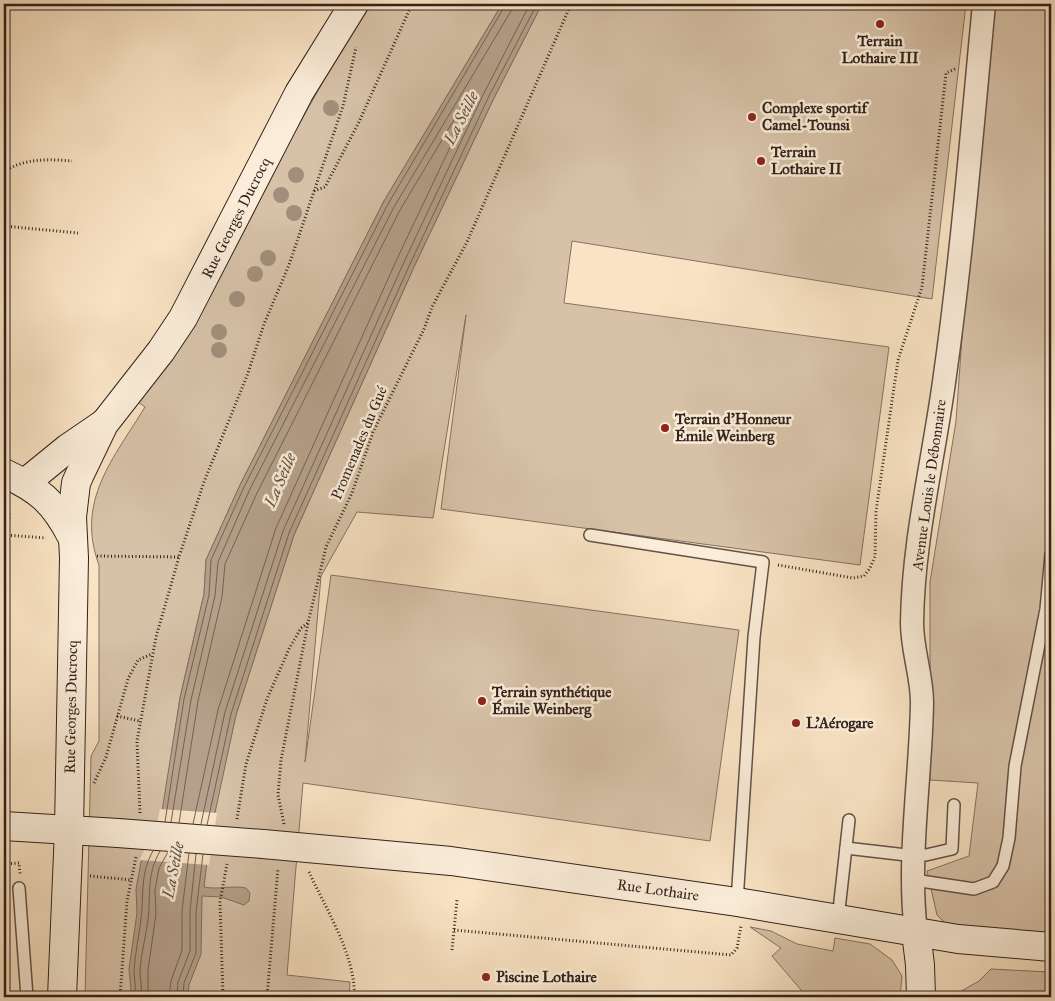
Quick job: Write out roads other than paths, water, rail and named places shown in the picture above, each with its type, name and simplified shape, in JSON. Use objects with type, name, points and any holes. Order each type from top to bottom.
[{"type":"street","name":"Rue Georges Ducrocq","points":[[62,997],[69,817],[72,517],[76,483],[104,424],[161,351],[183,318],[299,93],[354,4]]},
{"type":"street","name":"Avenue Louis le Débonnaire","points":[[921,997],[914,880],[922,699],[912,625],[916,558],[926,480],[944,385],[956,290],[984,4]]},
{"type":"street","name":"Rue Georges Ducrocq","points":[[14,478],[68,448],[104,424]]},
{"type":"street","points":[[14,478],[51,502],[72,537]]},
{"type":"street","name":"Rue Lothaire","points":[[4,826],[69,817],[118,833],[279,851],[451,861],[740,902],[958,939],[1051,947]]},
{"type":"lane","points":[[590,535],[763,562],[754,637],[740,902]]},
{"type":"lane","points":[[914,880],[974,889],[994,882],[1003,866],[1009,838],[1015,766],[1046,610],[1051,555]]},
{"type":"lane","points":[[846,848],[915,855],[952,849],[954,805]]},
{"type":"lane","points":[[838,919],[850,820]]},
{"type":"lane","points":[[19,888],[27,997]]},
{"type":"water","name":"La Seille","points":[[502,4],[542,4],[494,98],[414,267],[294,535],[236,715],[210,836],[204,887],[246,888],[250,893],[249,901],[244,905],[221,897],[202,896],[201,954],[189,985],[188,997],[128,997],[131,989],[129,969],[137,913],[136,889],[141,862],[159,830],[180,698],[204,594],[206,560],[240,485],[384,201]]},
{"type":"place","name":"Terrain Lothaire III","points":[[880,24]]},
{"type":"place","name":"Complexe sportif Camel-Tounsi","points":[[752,117]]},
{"type":"place","name":"Terrain Lothaire II","points":[[761,161]]},
{"type":"place","name":"Terrain d'Honneur Émile Weinberg","points":[[665,428]]},
{"type":"place","name":"Terrain synthétique Émile Weinberg","points":[[482,701]]},
{"type":"place","name":"L'Aérogare","points":[[796,723]]},
{"type":"place","name":"Piscine Lothaire","points":[[486,977]]}]
